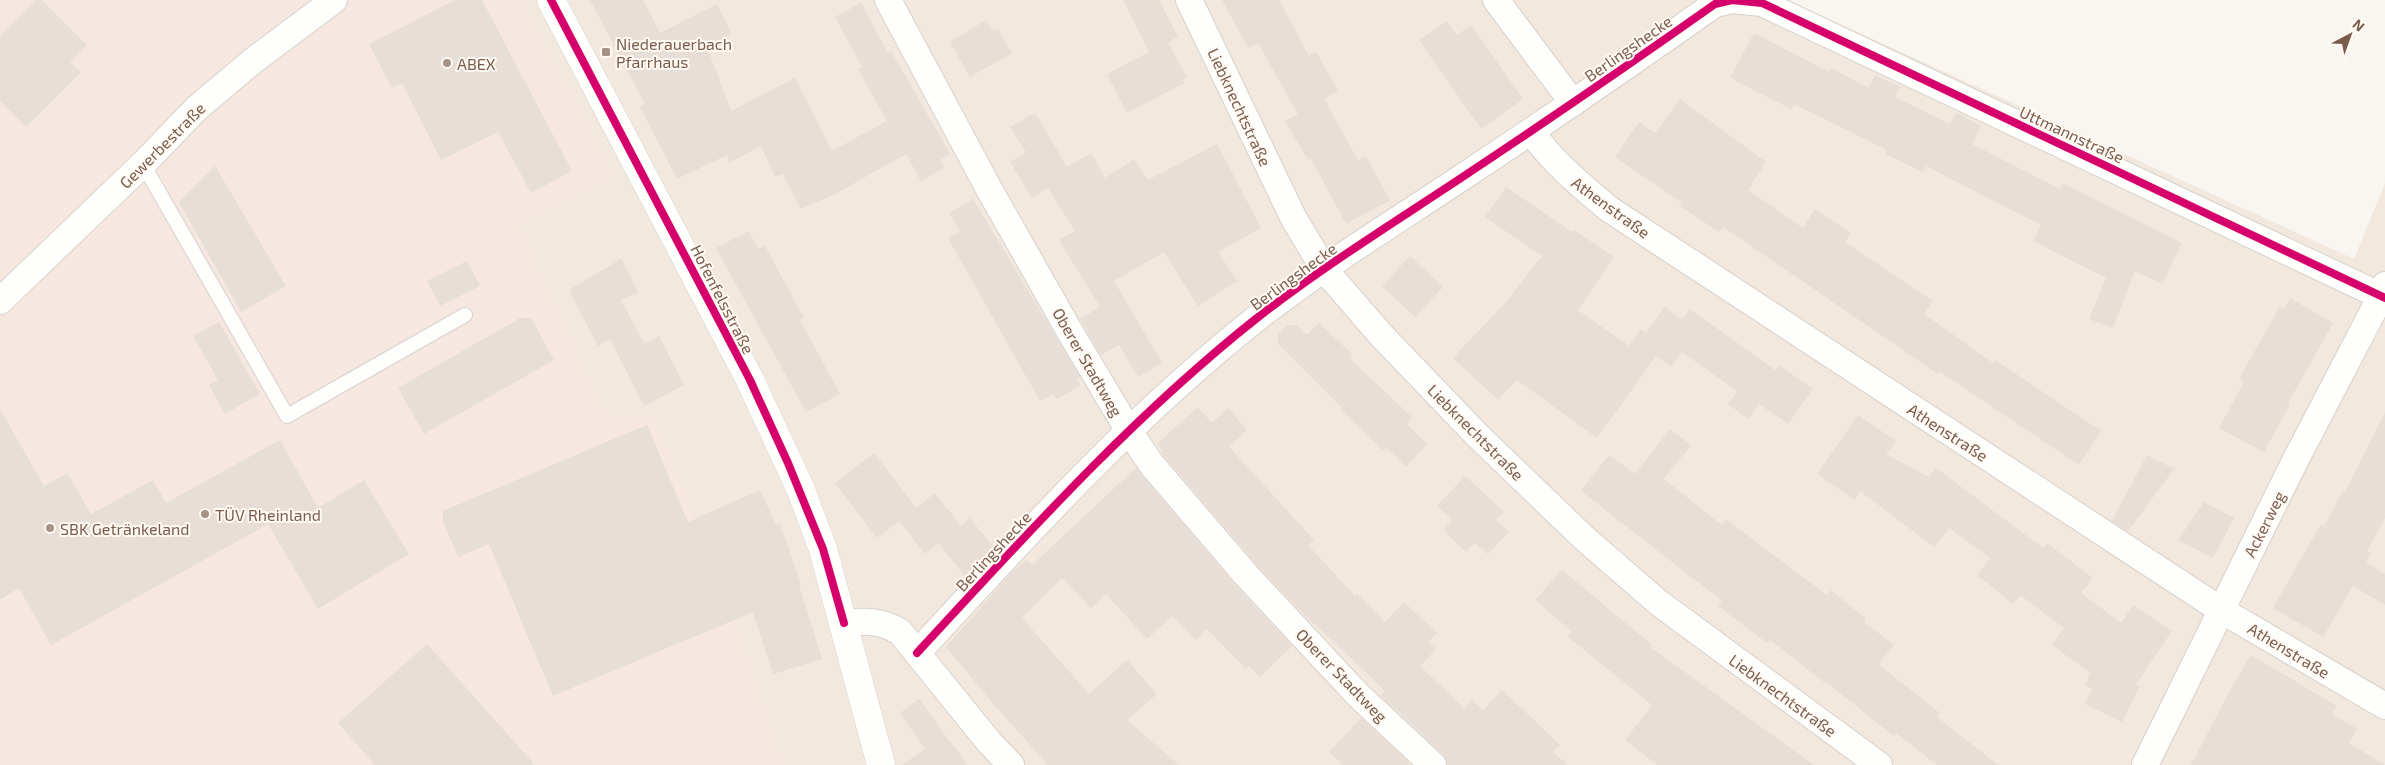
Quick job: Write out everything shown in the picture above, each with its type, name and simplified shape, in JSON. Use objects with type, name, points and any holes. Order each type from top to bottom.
[{"type":"main road","name":"Hofenfelsstraße","points":[[550,0],[750,380],[801,490],[823,549],[881,765]]},
{"type":"street","name":"Gewerbestraße","points":[[0,301],[143,164],[197,108],[254,60],[334,0]]},
{"type":"street","name":"Oberer Stadtweg","points":[[888,0],[989,189],[1129,431],[1152,465],[1247,576],[1359,696],[1433,765]]},
{"type":"street","name":"Liebknechtstraße","points":[[1188,0],[1270,171],[1324,269],[1413,369],[1478,436],[1584,538],[1659,602],[1879,765]]},
{"type":"street","points":[[1496,0],[1573,103]]},
{"type":"street","name":"Berlingshecke","points":[[917,653],[1061,498],[1129,431],[1258,317],[1324,269],[1531,132],[1715,4],[1732,0],[1745,0]]},
{"type":"street","name":"Uttmannstraße","points":[[1745,0],[1762,3],[2384,293]]},
{"type":"street","name":"Athenstraße","points":[[1531,132],[1547,153],[1570,177],[1609,209],[2220,610],[2385,706]]},
{"type":"street","name":"Ackerweg","points":[[2145,765],[2220,610],[2384,293]]},
{"type":"street","points":[[844,623],[870,620],[888,624],[900,632],[988,742],[1011,765]]},
{"type":"lane","points":[[143,164],[287,416],[465,315]]},
{"type":"shaded area","points":[[0,0],[521,0],[616,175],[519,224],[607,421],[653,415],[739,633],[783,765],[0,765]]},
{"type":"shaded area","points":[[521,0],[1787,0],[2354,259],[2385,183],[2385,765],[783,765],[739,633],[607,421],[519,224],[616,175]]},
{"type":"building","points":[[36,0],[42,0],[87,45],[70,62],[81,72],[26,127],[0,101],[0,36]]},
{"type":"building","name":"ABEX","points":[[455,0],[482,0],[572,171],[531,193],[498,132],[441,160],[402,83],[392,88],[369,44]]},
{"type":"building","points":[[590,0],[643,0],[660,33],[717,4],[732,34],[707,47],[731,111],[795,78],[832,151],[887,121],[858,69],[862,67],[835,17],[861,3],[888,53],[891,51],[950,154],[940,160],[944,168],[921,181],[906,154],[835,194],[801,209],[783,174],[775,177],[761,146],[729,163],[727,155],[677,179],[640,107],[645,104]]},
{"type":"building","points":[[1123,0],[1159,0],[1178,37],[1149,52]]},
{"type":"building","points":[[1222,0],[1279,0],[1309,56],[1316,52],[1338,91],[1324,99],[1358,160],[1366,156],[1390,200],[1346,224],[1311,158],[1308,160],[1285,121],[1298,114],[1258,43],[1248,48]]},
{"type":"building","points":[[986,20],[993,31],[998,29],[1012,53],[970,77],[950,42]]},
{"type":"building","points":[[1447,21],[1457,35],[1471,25],[1523,99],[1481,129],[1419,40]]},
{"type":"building","points":[[1754,33],[1829,72],[1831,68],[1869,88],[1875,75],[1900,87],[1895,97],[1950,124],[1956,113],[1981,125],[1972,144],[2060,189],[2062,183],[2182,243],[2162,284],[2135,271],[2113,328],[2089,319],[2106,278],[2033,241],[2041,225],[1926,166],[1923,172],[1885,154],[1887,150],[1794,104],[1791,109],[1730,78]]},
{"type":"building","points":[[1168,42],[1187,78],[1183,80],[1184,83],[1127,113],[1107,74]]},
{"type":"building","points":[[1680,99],[1766,162],[1748,190],[1803,228],[1815,209],[1851,233],[1845,242],[1933,301],[1924,314],[1993,363],[1995,360],[2101,431],[2079,465],[1940,372],[1938,374],[1723,227],[1719,232],[1680,206],[1682,203],[1615,157],[1639,122],[1655,133]]},
{"type":"building","points":[[1035,113],[1067,167],[1091,153],[1105,178],[1134,159],[1148,180],[1217,144],[1261,228],[1218,252],[1237,281],[1198,306],[1164,252],[1114,281],[1162,363],[1138,377],[1119,345],[1101,355],[1080,319],[1100,307],[1059,240],[1075,231],[1048,188],[1032,198],[1010,162],[1026,152],[1010,127]]},
{"type":"building","points":[[215,166],[286,286],[241,312],[179,202]]},
{"type":"building","points":[[1506,187],[1572,232],[1574,230],[1614,257],[1578,310],[1629,346],[1641,329],[1646,333],[1665,307],[1682,320],[1690,309],[1775,370],[1779,365],[1813,389],[1788,424],[1759,404],[1748,419],[1728,404],[1737,391],[1682,352],[1671,367],[1656,356],[1597,438],[1517,380],[1498,400],[1453,358],[1506,302],[1542,256],[1485,217]]},
{"type":"building","points":[[973,199],[1080,377],[1076,379],[1080,386],[1057,399],[1053,394],[1040,401],[948,238],[960,231],[949,213]]},
{"type":"building","points":[[749,231],[758,249],[765,246],[804,318],[800,320],[840,394],[806,412],[716,248]]},
{"type":"building","points":[[1410,256],[1443,287],[1415,317],[1382,286]]},
{"type":"building","points":[[621,259],[638,292],[621,300],[644,344],[659,336],[684,385],[644,406],[610,339],[598,346],[569,290]]},
{"type":"building","points":[[467,261],[480,286],[440,306],[427,281]]},
{"type":"building","points":[[2290,298],[2333,323],[2288,403],[2290,404],[2264,452],[2219,428],[2244,382],[2239,379],[2280,306],[2284,309]]},
{"type":"building","points":[[520,318],[531,318],[554,360],[424,434],[398,388]]},
{"type":"building","points":[[219,322],[260,394],[225,414],[209,385],[218,380],[193,336]]},
{"type":"building","points":[[1319,323],[1353,355],[1349,358],[1413,418],[1407,424],[1427,444],[1406,467],[1386,447],[1383,450],[1340,409],[1342,408],[1278,344],[1278,334],[1287,325],[1297,325],[1307,335]]},
{"type":"building","points":[[1198,407],[1212,423],[1228,408],[1247,430],[1229,447],[1314,540],[1308,545],[1355,596],[1357,594],[1385,622],[1404,602],[1437,633],[1428,642],[1436,649],[1420,666],[1464,708],[1472,700],[1483,710],[1502,690],[1560,745],[1553,752],[1568,765],[1448,765],[1443,754],[1381,696],[1385,691],[1313,624],[1258,566],[1164,456],[1158,443]]},
{"type":"building","points":[[0,409],[44,486],[67,473],[91,514],[153,480],[166,503],[280,440],[318,508],[364,480],[409,554],[318,609],[268,524],[51,645],[19,588],[0,600]]},
{"type":"building","points":[[2385,412],[2385,518],[2367,551],[2371,553],[2366,563],[2385,574],[2385,605],[2353,586],[2323,637],[2273,608],[2321,524],[2324,526],[2343,491],[2345,492]]},
{"type":"building","points":[[1858,415],[1896,441],[1886,454],[1929,477],[1936,468],[2043,548],[2047,543],[2093,578],[2081,593],[2121,623],[2133,605],[2172,631],[2136,684],[2140,686],[2122,722],[2085,704],[2092,689],[2085,685],[2090,673],[2052,645],[2064,628],[2020,595],[2013,604],[1977,575],[1990,558],[1949,528],[1934,547],[1860,491],[1855,500],[1817,474]]},
{"type":"building","points":[[647,425],[688,522],[760,490],[776,525],[780,524],[801,584],[799,585],[822,659],[773,674],[753,612],[553,696],[489,544],[458,557],[443,521],[443,511]]},
{"type":"building","points":[[1670,429],[1691,445],[1664,479],[1722,525],[1726,519],[1827,595],[1831,590],[1866,619],[1864,622],[1894,645],[1878,664],[1940,713],[1937,717],[1998,765],[1937,765],[1896,733],[1894,736],[1770,640],[1767,643],[1718,606],[1722,601],[1581,491],[1609,455],[1635,474]]},
{"type":"building","points":[[874,453],[916,508],[935,493],[961,526],[970,518],[994,548],[966,578],[939,543],[925,554],[899,521],[877,538],[835,483]]},
{"type":"building","points":[[2147,455],[2174,469],[2128,531],[2112,521]]},
{"type":"building","points":[[1136,468],[1236,586],[1292,646],[1260,677],[1249,666],[1246,669],[1207,629],[1196,640],[1172,616],[1147,639],[1106,594],[1091,608],[1062,578],[1022,618],[1089,694],[1127,660],[1157,694],[1127,720],[1179,765],[1048,765],[946,647],[1012,572],[1027,560],[1032,565]]},
{"type":"building","points":[[1465,476],[1504,512],[1496,520],[1509,532],[1488,554],[1475,543],[1466,552],[1443,530],[1453,520],[1437,506]]},
{"type":"building","points":[[2204,502],[2234,518],[2213,558],[2178,540]]},
{"type":"building","points":[[1562,570],[1652,645],[1650,647],[1814,765],[1657,765],[1625,740],[1652,705],[1568,637],[1572,632],[1535,600]]},
{"type":"building","points":[[427,644],[535,765],[375,765],[338,723]]},
{"type":"building","points":[[2251,655],[2337,706],[2332,714],[2357,729],[2349,743],[2385,765],[2191,765]]},
{"type":"building","points":[[919,699],[968,765],[902,765],[925,749],[900,713]]},
{"type":"building","points":[[1361,718],[1411,765],[1343,765],[1329,752]]},
{"type":"cycle path","points":[[551,0],[750,380],[788,463],[823,549],[844,623]]},
{"type":"cycle path","points":[[917,653],[1039,522],[1123,437],[1211,356],[1257,318],[1331,264],[1555,115],[1715,4],[1732,0],[1762,3],[2385,298]]},
{"type":"place","name":"Niederauerbach Pfarrhaus","points":[[606,52]]},
{"type":"place","name":"ABEX","points":[[447,63]]},
{"type":"place","name":"TÜV Rheinland","points":[[205,514]]},
{"type":"place","name":"SBK Getränkeland","points":[[50,528]]}]
